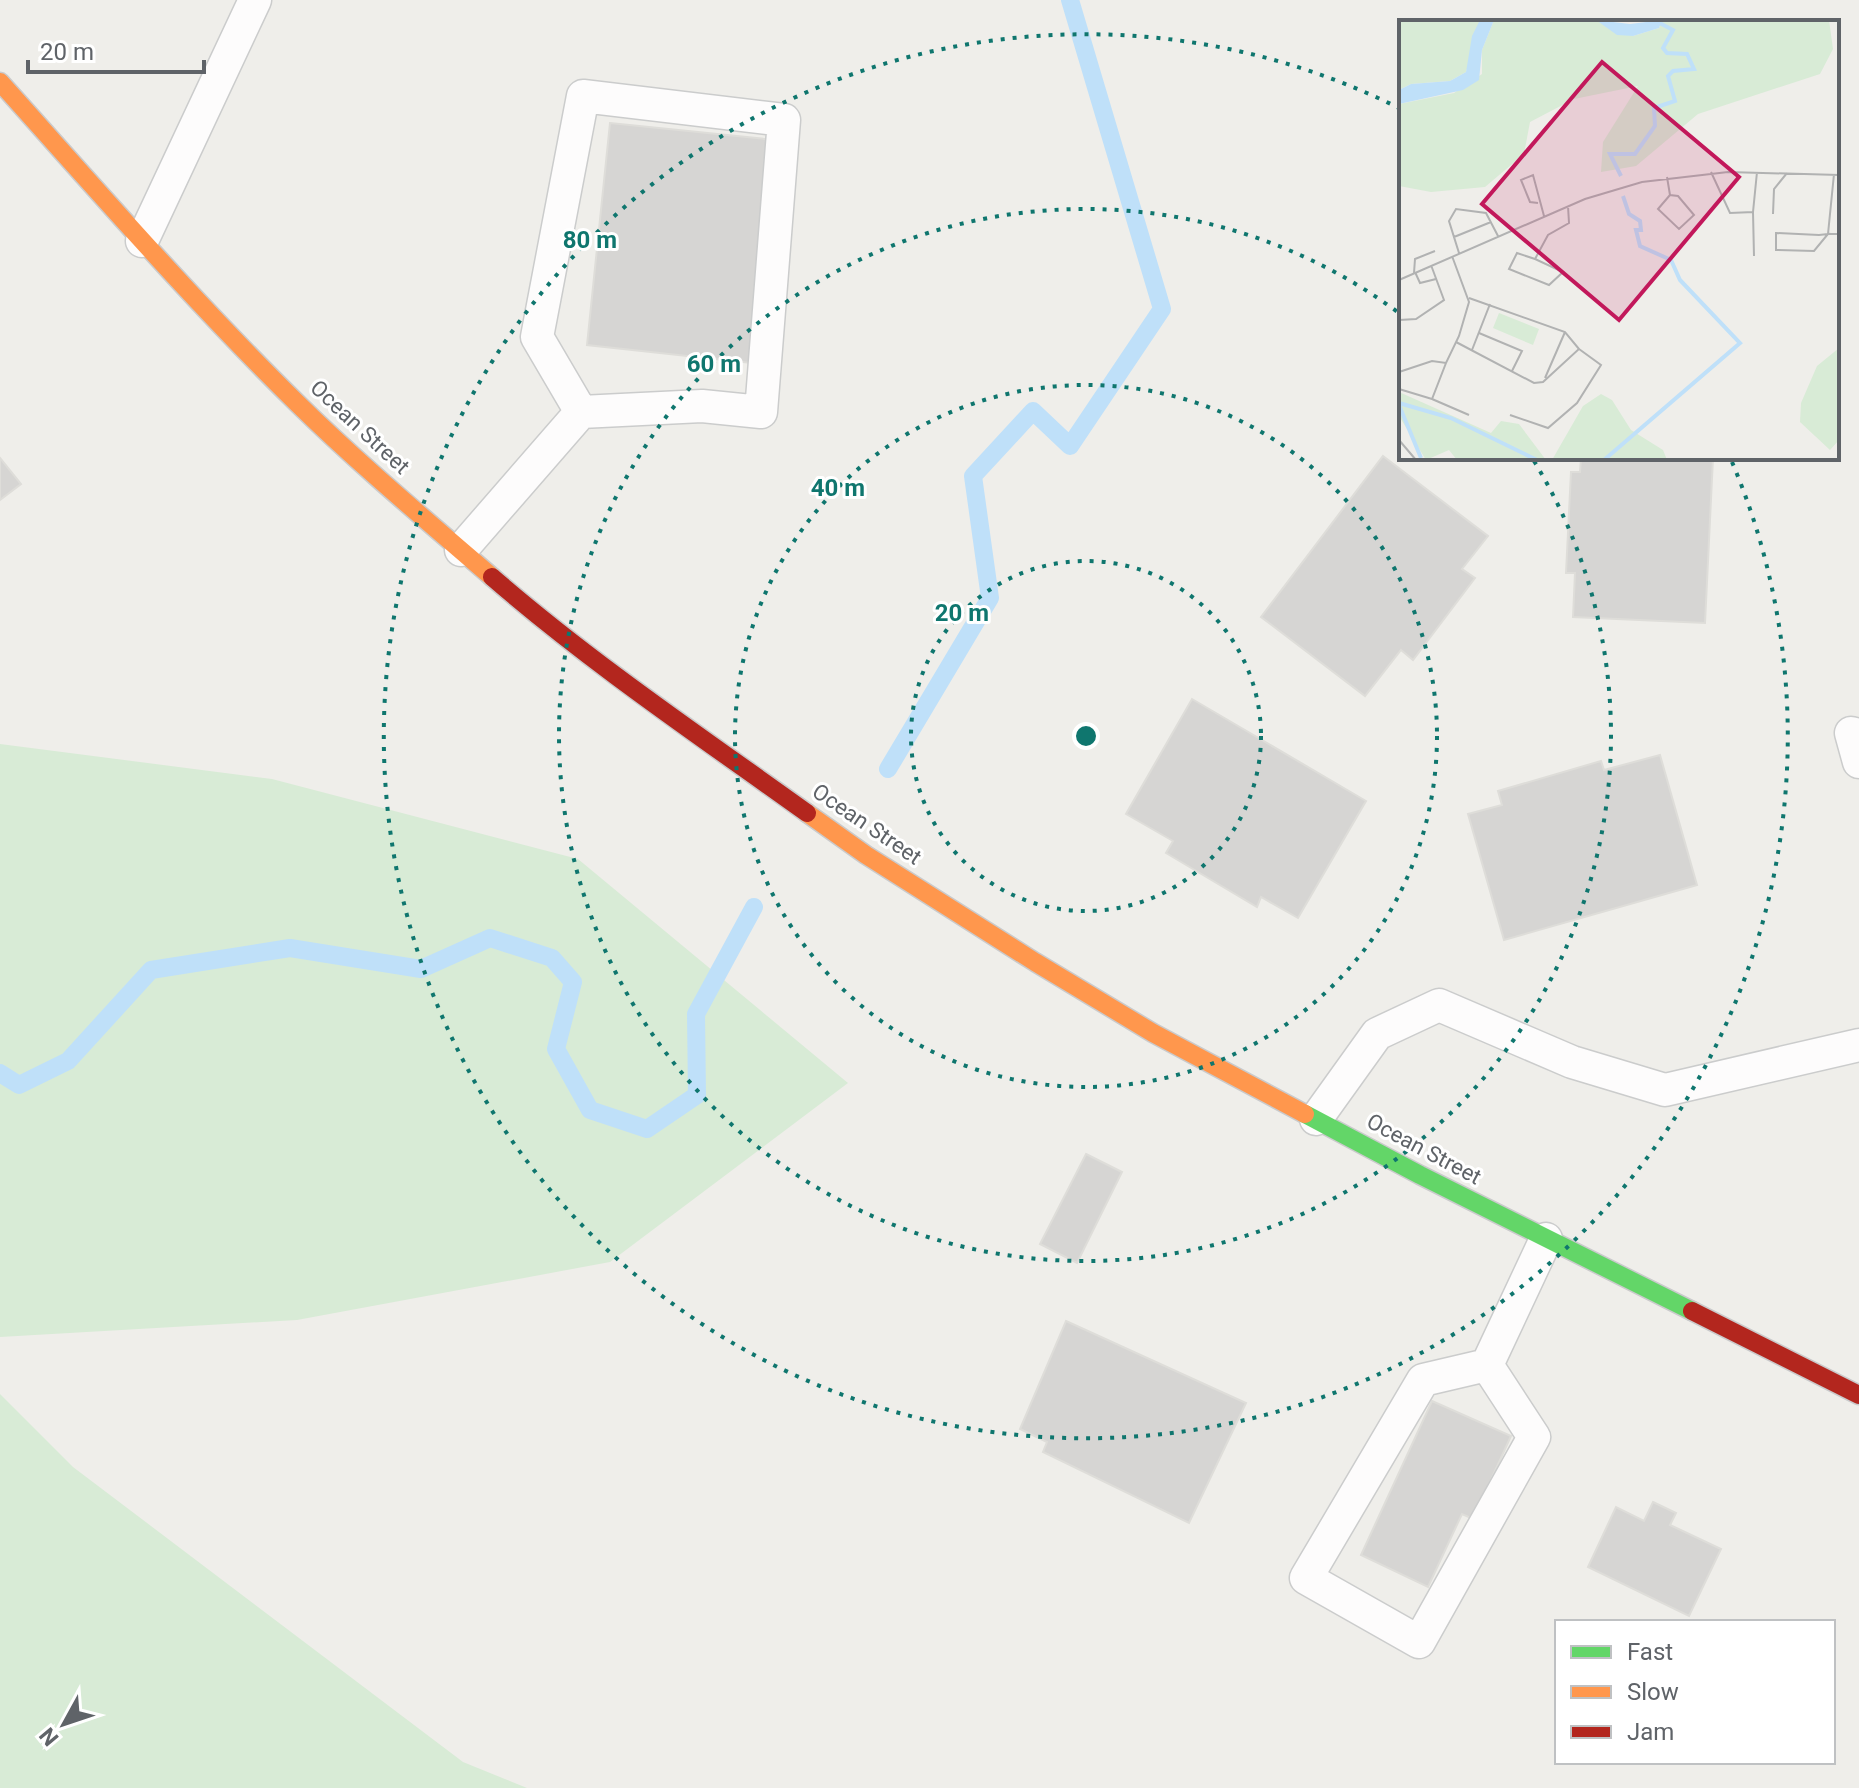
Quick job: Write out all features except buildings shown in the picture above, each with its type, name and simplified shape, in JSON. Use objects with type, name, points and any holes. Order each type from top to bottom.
[{"type":"main road","name":"Ocean Street","points":[[0,82],[193,297],[298,404],[382,481],[522,603],[659,707],[866,855],[1153,1033],[1420,1175],[1859,1395]]},
{"type":"lane","points":[[142,241],[255,0]]},
{"type":"lane","points":[[461,550],[581,412],[702,406],[761,412],[784,120],[583,96],[537,337],[581,412]]},
{"type":"lane","points":[[1859,735],[1851,733],[1859,762]]},
{"type":"lane","points":[[1316,1119],[1377,1034],[1439,1005],[1572,1062],[1665,1090],[1859,1045]]},
{"type":"lane","points":[[1487,1365],[1546,1239]]},
{"type":"lane","points":[[1487,1365],[1534,1437],[1419,1642],[1306,1578],[1423,1380],[1487,1365]]},
{"type":"green space","points":[[0,744],[272,779],[578,859],[848,1083],[610,1262],[297,1320],[0,1337]]},
{"type":"green space","points":[[0,1394],[73,1467],[463,1762],[527,1788],[0,1788]]},
{"type":"waterway","points":[[888,769],[990,598],[973,476],[1033,411],[1070,446],[1162,309],[1070,0]]},
{"type":"waterway","points":[[0,1073],[19,1085],[68,1061],[151,970],[290,948],[421,969],[490,938],[552,958],[573,982],[556,1049],[590,1110],[647,1129],[697,1095],[696,1014],[754,907]]},
{"type":"traffic: fast","points":[[1305,1114],[1692,1311]]},
{"type":"traffic: slow","points":[[0,82],[258,364],[344,448],[492,577]]},
{"type":"traffic: slow","points":[[807,813],[866,855],[1035,962],[1153,1033],[1305,1114]]},
{"type":"traffic: jam","points":[[492,577],[607,669],[807,813]]},
{"type":"traffic: jam","points":[[1692,1311],[1859,1395]]}]
